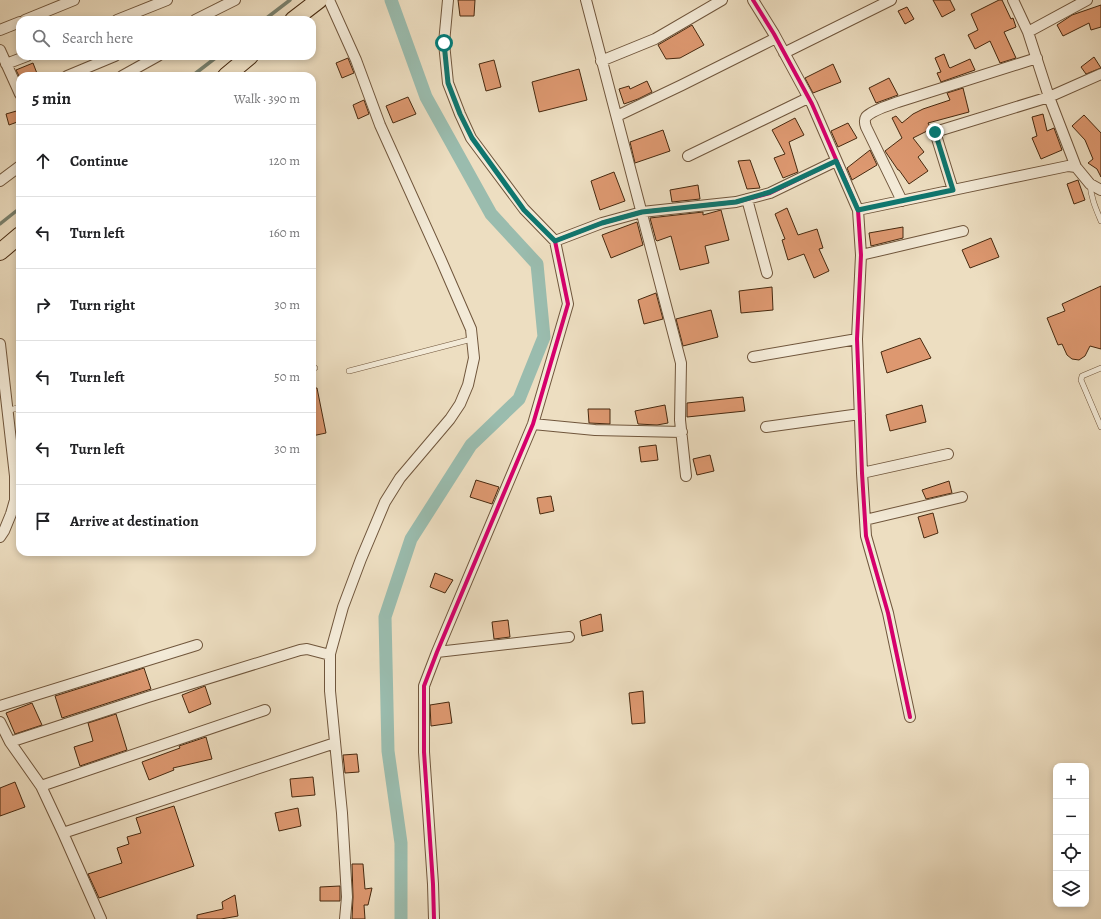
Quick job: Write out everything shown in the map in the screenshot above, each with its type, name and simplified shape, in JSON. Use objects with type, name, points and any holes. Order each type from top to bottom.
[{"type":"main road","points":[[298,16],[319,0]]},
{"type":"main road","points":[[231,72],[245,60]]},
{"type":"main road","points":[[0,252],[16,238]]},
{"type":"street","points":[[35,16],[74,0]]},
{"type":"street","points":[[127,16],[167,0]]},
{"type":"street","points":[[203,16],[235,0]]},
{"type":"street","points":[[329,0],[356,60],[380,125],[471,329],[474,358],[468,385],[460,404],[450,419],[400,478],[385,502],[343,607],[330,656],[330,691],[342,813],[347,897],[345,919]]},
{"type":"street","points":[[434,919],[424,752],[424,686],[533,424],[568,304],[555,241],[524,210],[472,138],[460,114],[448,83],[444,43],[448,0]]},
{"type":"street","points":[[586,0],[681,362],[680,420],[686,476]]},
{"type":"street","points":[[601,60],[655,39],[722,0]]},
{"type":"street","points":[[753,0],[776,38],[808,98],[858,210],[861,255],[857,339],[866,536],[888,613],[910,717]]},
{"type":"street","points":[[784,53],[891,0]]},
{"type":"street","points":[[1013,0],[1028,32],[1049,97],[1076,167],[1090,184],[1101,190]]},
{"type":"street","points":[[1028,32],[1087,0]]},
{"type":"street","points":[[0,30],[16,24]]},
{"type":"street","points":[[617,116],[776,38]]},
{"type":"street","points":[[0,50],[16,85]]},
{"type":"street","points":[[902,201],[866,127],[865,122],[867,117],[876,110],[898,102],[1036,58]]},
{"type":"street","points":[[6,64],[16,60]]},
{"type":"street","points":[[77,72],[105,60]]},
{"type":"street","points":[[129,72],[151,60]]},
{"type":"street","points":[[953,190],[935,132],[1049,97],[1101,74]]},
{"type":"street","points":[[688,156],[808,98]]},
{"type":"street","points":[[555,241],[602,223],[642,212],[736,202],[747,199],[770,192],[836,161]]},
{"type":"street","points":[[858,210],[1068,166],[1076,167]]},
{"type":"street","points":[[0,181],[16,169]]},
{"type":"street","points":[[747,199],[767,273]]},
{"type":"street","points":[[861,255],[963,231]]},
{"type":"street","points":[[754,358],[857,339]]},
{"type":"street","points":[[0,344],[15,476],[15,500],[11,514],[0,537]]},
{"type":"street","points":[[766,427],[860,414]]},
{"type":"street","points":[[533,424],[595,430],[682,432]]},
{"type":"street","points":[[862,473],[948,454]]},
{"type":"street","points":[[865,520],[962,497]]},
{"type":"street","points":[[437,652],[568,637]]},
{"type":"street","points":[[0,706],[197,645]]},
{"type":"street","points":[[10,742],[300,650],[307,649],[330,656]]},
{"type":"street","points":[[41,786],[265,710]]},
{"type":"street","points":[[0,722],[10,742],[41,786],[101,919]]},
{"type":"street","points":[[63,833],[335,743]]},
{"type":"lane","points":[[1090,184],[1093,202],[1101,221]]},
{"type":"lane","points":[[349,371],[472,339]]},
{"type":"lane","points":[[1101,368],[1082,376],[1081,380],[1101,427]]},
{"type":"lane","points":[[7,411],[16,408]]},
{"type":"building","points":[[458,0],[475,0],[474,16],[460,16]]},
{"type":"building","points":[[933,0],[950,0],[955,10],[942,17]]},
{"type":"building","points":[[999,0],[1002,0],[1011,19],[1013,18],[1016,27],[1004,32],[1016,58],[1000,63],[990,41],[975,49],[968,35],[978,30],[971,14]]},
{"type":"building","points":[[1101,5],[1101,27],[1091,30],[1089,23],[1063,36],[1057,25],[1072,15]]},
{"type":"building","points":[[907,7],[914,19],[905,24],[898,11]]},
{"type":"building","points":[[692,25],[704,45],[680,58],[666,59],[658,45]]},
{"type":"building","points":[[944,54],[950,68],[970,59],[975,70],[941,82],[937,73],[941,72],[935,58]]},
{"type":"building","points":[[1094,57],[1101,68],[1086,74],[1081,67]]},
{"type":"building","points":[[348,58],[354,73],[342,78],[336,63]]},
{"type":"building","points":[[494,60],[501,87],[486,91],[479,64]]},
{"type":"building","points":[[33,63],[36,72],[17,72],[16,70]]},
{"type":"building","points":[[833,64],[841,82],[813,93],[805,78]]},
{"type":"building","points":[[579,69],[587,100],[539,112],[532,82]]},
{"type":"building","points":[[889,78],[898,95],[876,103],[869,88]]},
{"type":"building","points":[[647,81],[652,92],[624,104],[619,89],[629,86],[630,89]]},
{"type":"building","points":[[963,88],[969,112],[928,123],[930,127],[929,130],[913,138],[924,152],[918,157],[928,171],[909,184],[885,151],[902,138],[892,118],[896,116],[902,123],[913,114],[923,109],[950,100],[947,93]]},
{"type":"building","points":[[408,97],[416,114],[393,123],[386,106]]},
{"type":"building","points":[[364,100],[369,114],[358,119],[353,105]]},
{"type":"building","points":[[16,111],[16,122],[9,125],[6,114]]},
{"type":"building","points":[[1043,114],[1047,131],[1054,128],[1062,150],[1041,159],[1032,138],[1037,136],[1032,117]]},
{"type":"building","points":[[1084,115],[1101,133],[1101,177],[1097,169],[1088,163],[1093,159],[1085,140],[1072,126]]},
{"type":"building","points":[[795,118],[804,135],[789,142],[798,172],[783,178],[774,158],[785,154],[772,130]]},
{"type":"building","points":[[848,123],[857,138],[838,147],[831,131]]},
{"type":"building","points":[[663,130],[670,151],[635,163],[630,142]]},
{"type":"building","points":[[870,150],[877,165],[852,180],[847,168]]},
{"type":"building","points":[[750,160],[760,188],[747,189],[738,161]]},
{"type":"building","points":[[614,172],[625,201],[600,210],[591,181]]},
{"type":"building","points":[[1078,180],[1085,200],[1074,204],[1067,184]]},
{"type":"building","points":[[698,185],[700,199],[672,202],[670,190]]},
{"type":"building","points":[[787,208],[798,235],[817,229],[823,248],[819,249],[829,271],[814,278],[804,254],[788,260],[782,240],[785,239],[775,214]]},
{"type":"building","points":[[721,210],[729,240],[705,246],[709,263],[680,270],[671,236],[657,241],[650,218],[703,212],[703,215]]},
{"type":"building","points":[[637,222],[643,245],[611,258],[602,235]]},
{"type":"building","points":[[903,227],[903,238],[871,246],[869,233]]},
{"type":"building","points":[[991,238],[999,257],[970,268],[962,250]]},
{"type":"building","points":[[1101,286],[1101,349],[1090,346],[1085,356],[1079,360],[1072,359],[1067,355],[1062,344],[1058,345],[1047,318],[1065,311],[1062,304]]},
{"type":"building","points":[[772,287],[773,310],[741,313],[739,291]]},
{"type":"building","points":[[656,293],[663,319],[644,324],[638,300]]},
{"type":"building","points":[[711,310],[718,337],[683,346],[676,319]]},
{"type":"building","points":[[920,338],[931,358],[887,373],[881,352]]},
{"type":"building","points":[[316,388],[317,388],[326,433],[316,435]]},
{"type":"building","points":[[743,397],[745,411],[687,417],[687,403]]},
{"type":"building","points":[[665,405],[668,423],[657,425],[638,424],[635,411]]},
{"type":"building","points":[[922,405],[926,422],[890,431],[886,415]]},
{"type":"building","points":[[588,409],[610,409],[610,424],[589,423]]},
{"type":"building","points":[[656,445],[658,460],[641,462],[639,447]]},
{"type":"building","points":[[710,455],[714,471],[697,475],[693,459]]},
{"type":"building","points":[[476,480],[499,487],[492,504],[470,497]]},
{"type":"building","points":[[949,481],[952,493],[926,499],[922,490]]},
{"type":"building","points":[[551,496],[554,511],[540,514],[537,498]]},
{"type":"building","points":[[933,513],[938,533],[924,538],[918,517]]},
{"type":"building","points":[[435,573],[453,580],[445,593],[430,587]]},
{"type":"building","points":[[601,614],[603,631],[582,636],[580,621]]},
{"type":"building","points":[[508,620],[510,637],[494,639],[492,622]]},
{"type":"building","points":[[144,668],[151,689],[62,718],[55,696]]},
{"type":"building","points":[[205,686],[211,704],[189,713],[182,695]]},
{"type":"building","points":[[643,691],[645,723],[632,724],[629,693]]},
{"type":"building","points":[[449,702],[452,723],[431,726],[430,705]]},
{"type":"building","points":[[32,703],[42,725],[15,734],[6,713]]},
{"type":"building","points":[[116,714],[127,750],[80,766],[74,747],[93,741],[88,723]]},
{"type":"building","points":[[206,737],[212,759],[173,768],[174,770],[149,780],[142,762],[180,748],[179,746]]},
{"type":"building","points":[[357,754],[359,772],[345,773],[343,755]]},
{"type":"building","points":[[313,777],[315,795],[292,797],[290,779]]},
{"type":"building","points":[[15,782],[25,807],[0,816],[0,788]]},
{"type":"building","points":[[174,806],[194,866],[99,898],[88,874],[122,863],[117,848],[129,844],[127,837],[141,833],[136,818]]},
{"type":"building","points":[[298,808],[301,826],[279,831],[275,813]]},
{"type":"building","points":[[352,864],[363,864],[365,889],[372,888],[368,905],[364,905],[365,919],[352,919]]},
{"type":"building","points":[[340,886],[340,901],[320,901],[320,887]]},
{"type":"building","points":[[235,895],[238,916],[221,919],[197,919],[197,915],[223,909],[222,902]]},
{"type":"waterway","points":[[269,16],[290,0]]},
{"type":"waterway","points":[[391,0],[426,97],[491,214],[537,264],[544,337],[519,399],[471,445],[411,539],[385,617],[388,751],[401,843],[401,919]]},
{"type":"waterway","points":[[197,72],[213,60]]},
{"type":"waterway","points":[[0,224],[16,211]]},
{"type":"cycle path","points":[[753,0],[774,34],[812,104],[858,210],[861,255],[857,339],[866,536],[888,613],[910,717]]},
{"type":"cycle path","points":[[434,919],[424,752],[424,686],[533,424],[568,304],[555,241],[602,223],[642,212],[736,202],[770,193],[836,161]]},
{"type":"route","points":[[444,43],[448,83],[460,114],[472,138],[524,210],[555,241],[602,223],[642,212],[736,202],[770,192],[836,161],[858,210],[953,190],[935,132]]}]
